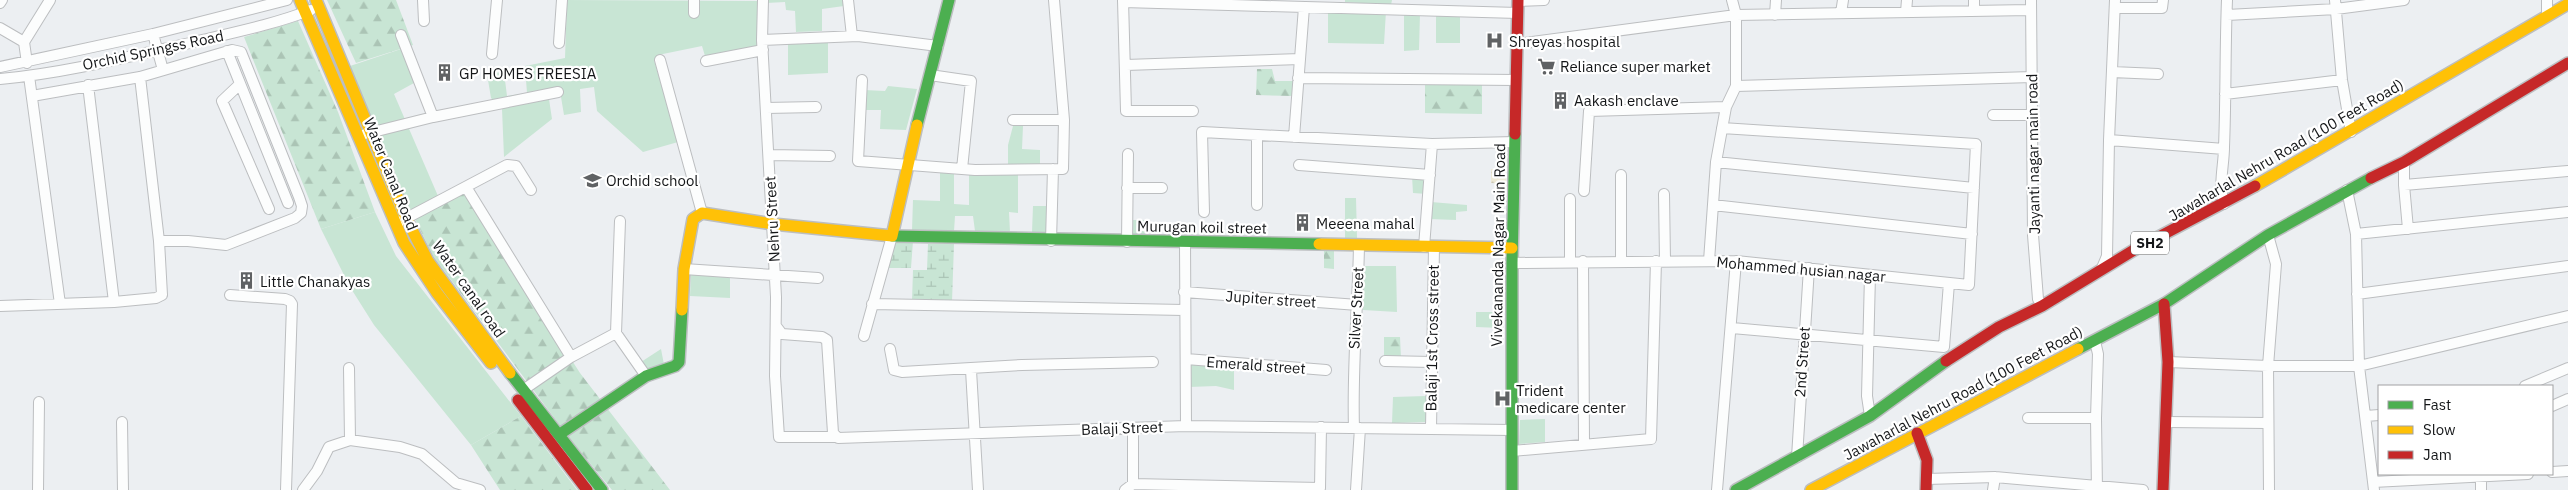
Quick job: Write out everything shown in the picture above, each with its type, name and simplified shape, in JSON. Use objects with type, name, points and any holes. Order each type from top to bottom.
[{"type":"main road","points":[[300,0],[304,13],[351,102]]},
{"type":"main road","points":[[892,236],[907,166],[950,0]]},
{"type":"main road","name":"Vivekananda Nagar Main Road","points":[[1512,490],[1512,248],[1518,0]]},
{"type":"main road","name":"Water canal road","points":[[317,4],[351,102],[401,221],[428,261],[523,390],[560,434],[602,490]]},
{"type":"main road","name":"Jawaharlal Nehru Road (100 Feet Road)","points":[[1736,490],[1870,416],[1947,360],[1999,327],[2042,306],[2134,250],[2224,204],[2351,132],[2568,4]]},
{"type":"main road","name":"Jawaharlal Nehru Road (100 Feet Road)","points":[[1811,490],[2164,304],[2268,235],[2347,190],[2404,162],[2568,63]]},
{"type":"main road","points":[[560,434],[646,376],[675,366],[679,362],[684,269],[693,219],[702,213]]},
{"type":"main road","name":"Murugan koil street","points":[[702,213],[773,224],[892,236],[1512,248]]},
{"type":"main road","name":"Water Canal Road","points":[[401,221],[412,258],[587,490]]},
{"type":"main road","points":[[2164,304],[2168,362],[2164,490]]},
{"type":"main road","points":[[1917,433],[1924,445],[1929,470],[1926,484]]},
{"type":"street","points":[[27,63],[24,42],[50,0]]},
{"type":"street","name":"Orchid Springss Road","points":[[0,67],[27,63],[153,34],[287,0]]},
{"type":"street","points":[[423,0],[424,21]]},
{"type":"street","points":[[492,54],[497,0]]},
{"type":"street","points":[[559,43],[562,0]]},
{"type":"street","points":[[694,0],[694,13]]},
{"type":"street","name":"Nehru Street","points":[[763,0],[763,45],[775,274],[775,376],[779,437],[836,437]]},
{"type":"street","points":[[848,0],[852,36]]},
{"type":"street","points":[[862,80],[858,161],[962,169],[1063,169],[1064,120],[1054,0]]},
{"type":"street","points":[[1518,0],[1544,0]]},
{"type":"street","points":[[1709,261],[1716,162],[1726,107],[1736,86],[1736,15],[1732,0]]},
{"type":"street","points":[[1775,15],[1776,0]]},
{"type":"street","points":[[1841,13],[1843,0]]},
{"type":"street","points":[[1906,12],[1907,0]]},
{"type":"street","points":[[1974,0],[1974,11]]},
{"type":"street","points":[[2100,271],[2107,256],[2109,140],[2115,4],[2162,8],[2162,0]]},
{"type":"street","points":[[2224,204],[2220,191],[2224,149],[2224,43],[2227,0]]},
{"type":"street","points":[[2227,15],[2404,0]]},
{"type":"street","points":[[2547,0],[2547,16]]},
{"type":"street","points":[[1194,111],[1126,111],[1123,1],[1518,13]]},
{"type":"street","name":"Orchid Springss Road","points":[[0,79],[29,76],[157,50],[259,26],[304,13],[317,4]]},
{"type":"street","points":[[1517,44],[1736,15],[1974,11],[2031,5]]},
{"type":"street","name":"Jayanti nagar main road","points":[[2031,5],[2033,235],[2038,299],[2042,306]]},
{"type":"street","points":[[2336,5],[2342,80],[2351,132]]},
{"type":"street","points":[[1294,137],[1304,7]]},
{"type":"street","points":[[0,28],[24,42]]},
{"type":"street","points":[[153,34],[163,70]]},
{"type":"street","points":[[401,35],[433,117]]},
{"type":"street","points":[[706,61],[763,45],[852,36],[938,46]]},
{"type":"street","points":[[32,96],[140,77],[226,51],[236,50],[241,52],[252,75],[302,206],[301,213],[295,218],[226,245],[188,241],[160,241]]},
{"type":"street","points":[[226,51],[288,203]]},
{"type":"street","points":[[1126,65],[1300,59]]},
{"type":"street","points":[[660,60],[702,213]]},
{"type":"street","points":[[2112,72],[2158,74]]},
{"type":"street","points":[[930,75],[971,81],[962,169]]},
{"type":"street","points":[[29,76],[60,304]]},
{"type":"street","points":[[0,306],[114,302],[156,298],[162,295],[160,241],[140,77]]},
{"type":"street","points":[[1736,86],[2032,77]]},
{"type":"street","points":[[1298,78],[1516,80]]},
{"type":"street","points":[[2225,94],[2342,80]]},
{"type":"street","points":[[240,84],[222,101],[270,209]]},
{"type":"street","points":[[88,85],[114,302]]},
{"type":"street","points":[[365,134],[433,117],[558,92]]},
{"type":"street","points":[[766,108],[816,107]]},
{"type":"street","points":[[1584,191],[1589,111],[1726,107]]},
{"type":"street","points":[[1993,115],[2032,115]]},
{"type":"street","points":[[1013,120],[1064,120]]},
{"type":"street","points":[[1713,205],[1972,234],[1976,144],[1722,128]]},
{"type":"street","points":[[1204,212],[1202,132],[1432,144],[1515,142]]},
{"type":"street","points":[[1257,136],[1257,205]]},
{"type":"street","points":[[2109,140],[2224,149]]},
{"type":"street","name":"Balaji 1st Cross street","points":[[1431,428],[1429,247],[1432,144]]},
{"type":"street","points":[[1127,241],[1128,154]]},
{"type":"street","points":[[768,155],[830,156]]},
{"type":"street","points":[[1716,162],[1974,188]]},
{"type":"street","points":[[2404,162],[2408,229]]},
{"type":"street","points":[[401,221],[513,164],[532,190]]},
{"type":"street","points":[[1299,165],[1430,174]]},
{"type":"street","points":[[1052,240],[1053,169]]},
{"type":"street","points":[[2404,185],[2568,171]]},
{"type":"street","points":[[1621,175],[1621,261]]},
{"type":"street","points":[[466,187],[571,357]]},
{"type":"street","points":[[1127,188],[1162,188]]},
{"type":"street","points":[[2347,190],[2356,234],[2359,366],[2373,486],[2504,475]]},
{"type":"street","points":[[1512,451],[1651,439],[1664,194]]},
{"type":"street","points":[[1570,199],[1570,263]]},
{"type":"street","points":[[2356,234],[2568,212]]},
{"type":"street","points":[[620,221],[616,333],[646,376]]},
{"type":"street","name":"Mohammed husian nagar","points":[[1512,263],[1736,261],[1969,285],[1972,234]]},
{"type":"street","points":[[2268,235],[2276,264],[2268,366],[2269,490]]},
{"type":"street","points":[[864,336],[892,236]]},
{"type":"street","points":[[1185,242],[1186,426]]},
{"type":"street","name":"Silver Street","points":[[1356,490],[1357,428],[1352,372],[1358,305],[1359,245]]},
{"type":"street","points":[[1583,261],[1584,445]]},
{"type":"street","points":[[1717,490],[1732,328],[1736,261]]},
{"type":"street","points":[[2357,294],[2568,266]]},
{"type":"street","name":"2nd Street","points":[[1797,457],[1809,268]]},
{"type":"street","points":[[684,269],[818,278]]},
{"type":"street","points":[[1870,275],[1870,339],[1867,396],[1870,416]]},
{"type":"street","points":[[1947,360],[1944,347],[1949,283]]},
{"type":"street","name":"Jupiter street","points":[[1184,292],[1358,305]]},
{"type":"street","points":[[230,295],[285,299],[292,304],[286,490]]},
{"type":"street","points":[[872,304],[1184,310]]},
{"type":"street","points":[[2168,362],[2268,366],[2359,366],[2568,316]]},
{"type":"street","points":[[776,326],[782,334],[822,337],[828,343],[833,433],[836,437]]},
{"type":"street","points":[[1732,328],[1944,347]]},
{"type":"street","points":[[523,390],[571,357],[616,333]]},
{"type":"street","points":[[2095,341],[2098,354],[2096,418],[2097,488]]},
{"type":"street","points":[[890,349],[894,370],[902,372],[970,370],[1022,365],[1153,362]]},
{"type":"street","name":"Emerald street","points":[[1186,359],[1326,370]]},
{"type":"street","points":[[1385,361],[1431,362]]},
{"type":"street","points":[[349,368],[350,440]]},
{"type":"street","points":[[2527,385],[2568,368]]},
{"type":"street","points":[[970,370],[976,433],[978,490]]},
{"type":"street","points":[[2553,406],[2568,399]]},
{"type":"street","points":[[38,490],[39,402]]},
{"type":"street","points":[[2366,416],[2378,415]]},
{"type":"street","points":[[2028,418],[2096,418]]},
{"type":"street","points":[[122,422],[123,490]]},
{"type":"street","points":[[2167,422],[2267,423]]},
{"type":"street","name":"Balaji Street","points":[[836,437],[1186,426],[1512,430]]},
{"type":"street","points":[[1133,428],[1129,487],[1320,489],[1321,427]]},
{"type":"street","points":[[303,490],[317,472],[329,447],[350,440],[400,447],[422,454],[456,484],[476,490]]},
{"type":"street","points":[[2553,472],[2568,470]]},
{"type":"street","points":[[2481,476],[2481,490]]},
{"type":"street","points":[[1993,490],[1995,477]]},
{"type":"street","points":[[1926,484],[1995,477],[2097,488],[2143,490]]},
{"type":"green space","points":[[327,0],[396,0],[413,45],[356,63]]},
{"type":"green space","points":[[567,0],[758,1],[758,47],[705,56],[702,46],[658,55],[654,60],[678,142],[643,152],[597,111],[594,87],[580,89],[581,112],[564,115],[561,97],[549,99],[552,119],[504,157],[502,109],[491,98],[487,74],[504,72],[507,96],[527,93],[525,66],[565,58]]},
{"type":"green space","points":[[767,0],[844,0],[844,6],[822,9],[822,31],[796,32],[795,11],[786,10],[785,2],[766,3]]},
{"type":"green space","points":[[1345,0],[1392,0],[1391,5],[1345,2]]},
{"type":"green space","points":[[1328,10],[1386,11],[1384,44],[1328,43]]},
{"type":"green space","points":[[1404,14],[1420,14],[1419,50],[1404,51]]},
{"type":"green space","points":[[1436,15],[1460,15],[1460,43],[1436,43]]},
{"type":"green space","points":[[298,21],[338,112],[375,212],[321,229],[244,37]]},
{"type":"green space","points":[[828,42],[828,73],[788,75],[788,44]]},
{"type":"green space","points":[[401,49],[414,83],[394,94],[438,196],[410,211],[350,66]]},
{"type":"green space","points":[[1257,69],[1272,69],[1275,81],[1294,81],[1293,96],[1256,95]]},
{"type":"green space","points":[[1425,83],[1482,83],[1482,114],[1425,113]]},
{"type":"green space","points":[[888,86],[917,89],[906,130],[880,129],[881,110],[863,110],[864,90],[885,91]]},
{"type":"green space","points":[[1013,126],[1023,126],[1022,149],[1040,150],[1040,165],[1008,166],[1008,145]]},
{"type":"green space","points":[[1018,172],[1018,213],[1009,212],[1010,232],[975,231],[973,216],[955,216],[954,231],[912,230],[913,200],[940,201],[940,173],[954,173],[954,204],[969,205],[969,173]]},
{"type":"green space","points":[[1412,176],[1428,176],[1427,194],[1413,193]]},
{"type":"green space","points":[[464,193],[580,373],[670,490],[612,490],[570,439],[433,256],[415,219],[438,196]]},
{"type":"green space","points":[[1345,198],[1356,198],[1357,238],[1345,238]]},
{"type":"green space","points":[[1431,202],[1467,205],[1467,211],[1456,212],[1456,220],[1429,219]]},
{"type":"green space","points":[[1033,206],[1050,206],[1050,232],[1032,232]]},
{"type":"green space","points":[[375,212],[396,256],[521,416],[471,445],[374,325],[350,287],[321,229]]},
{"type":"green space","points":[[1129,220],[1147,220],[1147,236],[1129,236]]},
{"type":"green space","points":[[896,240],[913,241],[911,268],[888,268]]},
{"type":"green space","points":[[928,244],[954,244],[952,302],[912,301],[913,270],[927,270]]},
{"type":"green space","points":[[1324,248],[1334,249],[1334,269],[1324,268]]},
{"type":"green space","points":[[1362,266],[1396,266],[1397,312],[1363,310]]},
{"type":"green space","points":[[691,274],[730,276],[730,298],[690,296]]},
{"type":"green space","points":[[1476,312],[1501,312],[1501,328],[1476,327]]},
{"type":"green space","points":[[1384,337],[1400,337],[1401,358],[1384,357]]},
{"type":"green space","points":[[661,349],[666,375],[651,380],[641,362]]},
{"type":"green space","points":[[1189,363],[1234,367],[1234,390],[1216,386],[1189,387]]},
{"type":"green space","points":[[1426,396],[1426,422],[1392,423],[1393,397]]},
{"type":"green space","points":[[521,416],[577,490],[500,490],[471,445]]},
{"type":"green space","points":[[1545,419],[1545,442],[1519,444],[1520,420]]},
{"type":"sand","points":[[1491,169],[1506,169],[1506,184],[1491,183]]},
{"type":"traffic: fast","points":[[917,125],[949,0]]},
{"type":"traffic: fast","points":[[1512,490],[1512,263],[1515,134]]},
{"type":"traffic: fast","points":[[2078,349],[2164,304],[2268,235],[2371,178]]},
{"type":"traffic: fast","points":[[892,236],[1319,244]]},
{"type":"traffic: fast","points":[[560,434],[646,376],[675,366],[679,362],[682,310]]},
{"type":"traffic: fast","points":[[1736,490],[1870,416],[1946,361]]},
{"type":"traffic: fast","points":[[510,373],[602,490]]},
{"type":"traffic: slow","points":[[300,0],[404,243],[437,293],[491,363]]},
{"type":"traffic: slow","points":[[316,0],[406,218],[428,261],[510,373]]},
{"type":"traffic: slow","points":[[2255,186],[2568,4]]},
{"type":"traffic: slow","points":[[682,310],[684,269],[693,219],[702,213],[773,224],[892,236],[917,125]]},
{"type":"traffic: slow","points":[[1319,244],[1512,248]]},
{"type":"traffic: slow","points":[[1811,490],[2078,349]]},
{"type":"traffic: jam","points":[[1515,134],[1518,0]]},
{"type":"traffic: jam","points":[[2371,178],[2404,162],[2568,63]]},
{"type":"traffic: jam","points":[[1946,361],[1999,327],[2042,306],[2134,250],[2255,186]]},
{"type":"traffic: jam","points":[[2163,490],[2168,362],[2164,304]]},
{"type":"traffic: jam","points":[[518,400],[587,490]]},
{"type":"traffic: jam","points":[[1917,433],[1927,460],[1926,490]]},
{"type":"place","name":"Shreyas hospital","points":[[1495,41]]},
{"type":"place","name":"Reliance super market","points":[[1546,66]]},
{"type":"place","name":"GP HOMES FREESIA","points":[[445,73]]},
{"type":"place","name":"Aakash enclave","points":[[1560,100]]},
{"type":"place","name":"Orchid school","points":[[592,180]]},
{"type":"place","name":"Meeena mahal","points":[[1302,223]]},
{"type":"place","name":"Little Chanakyas","points":[[246,281]]},
{"type":"place","name":"Trident medicare center","points":[[1502,399]]}]
